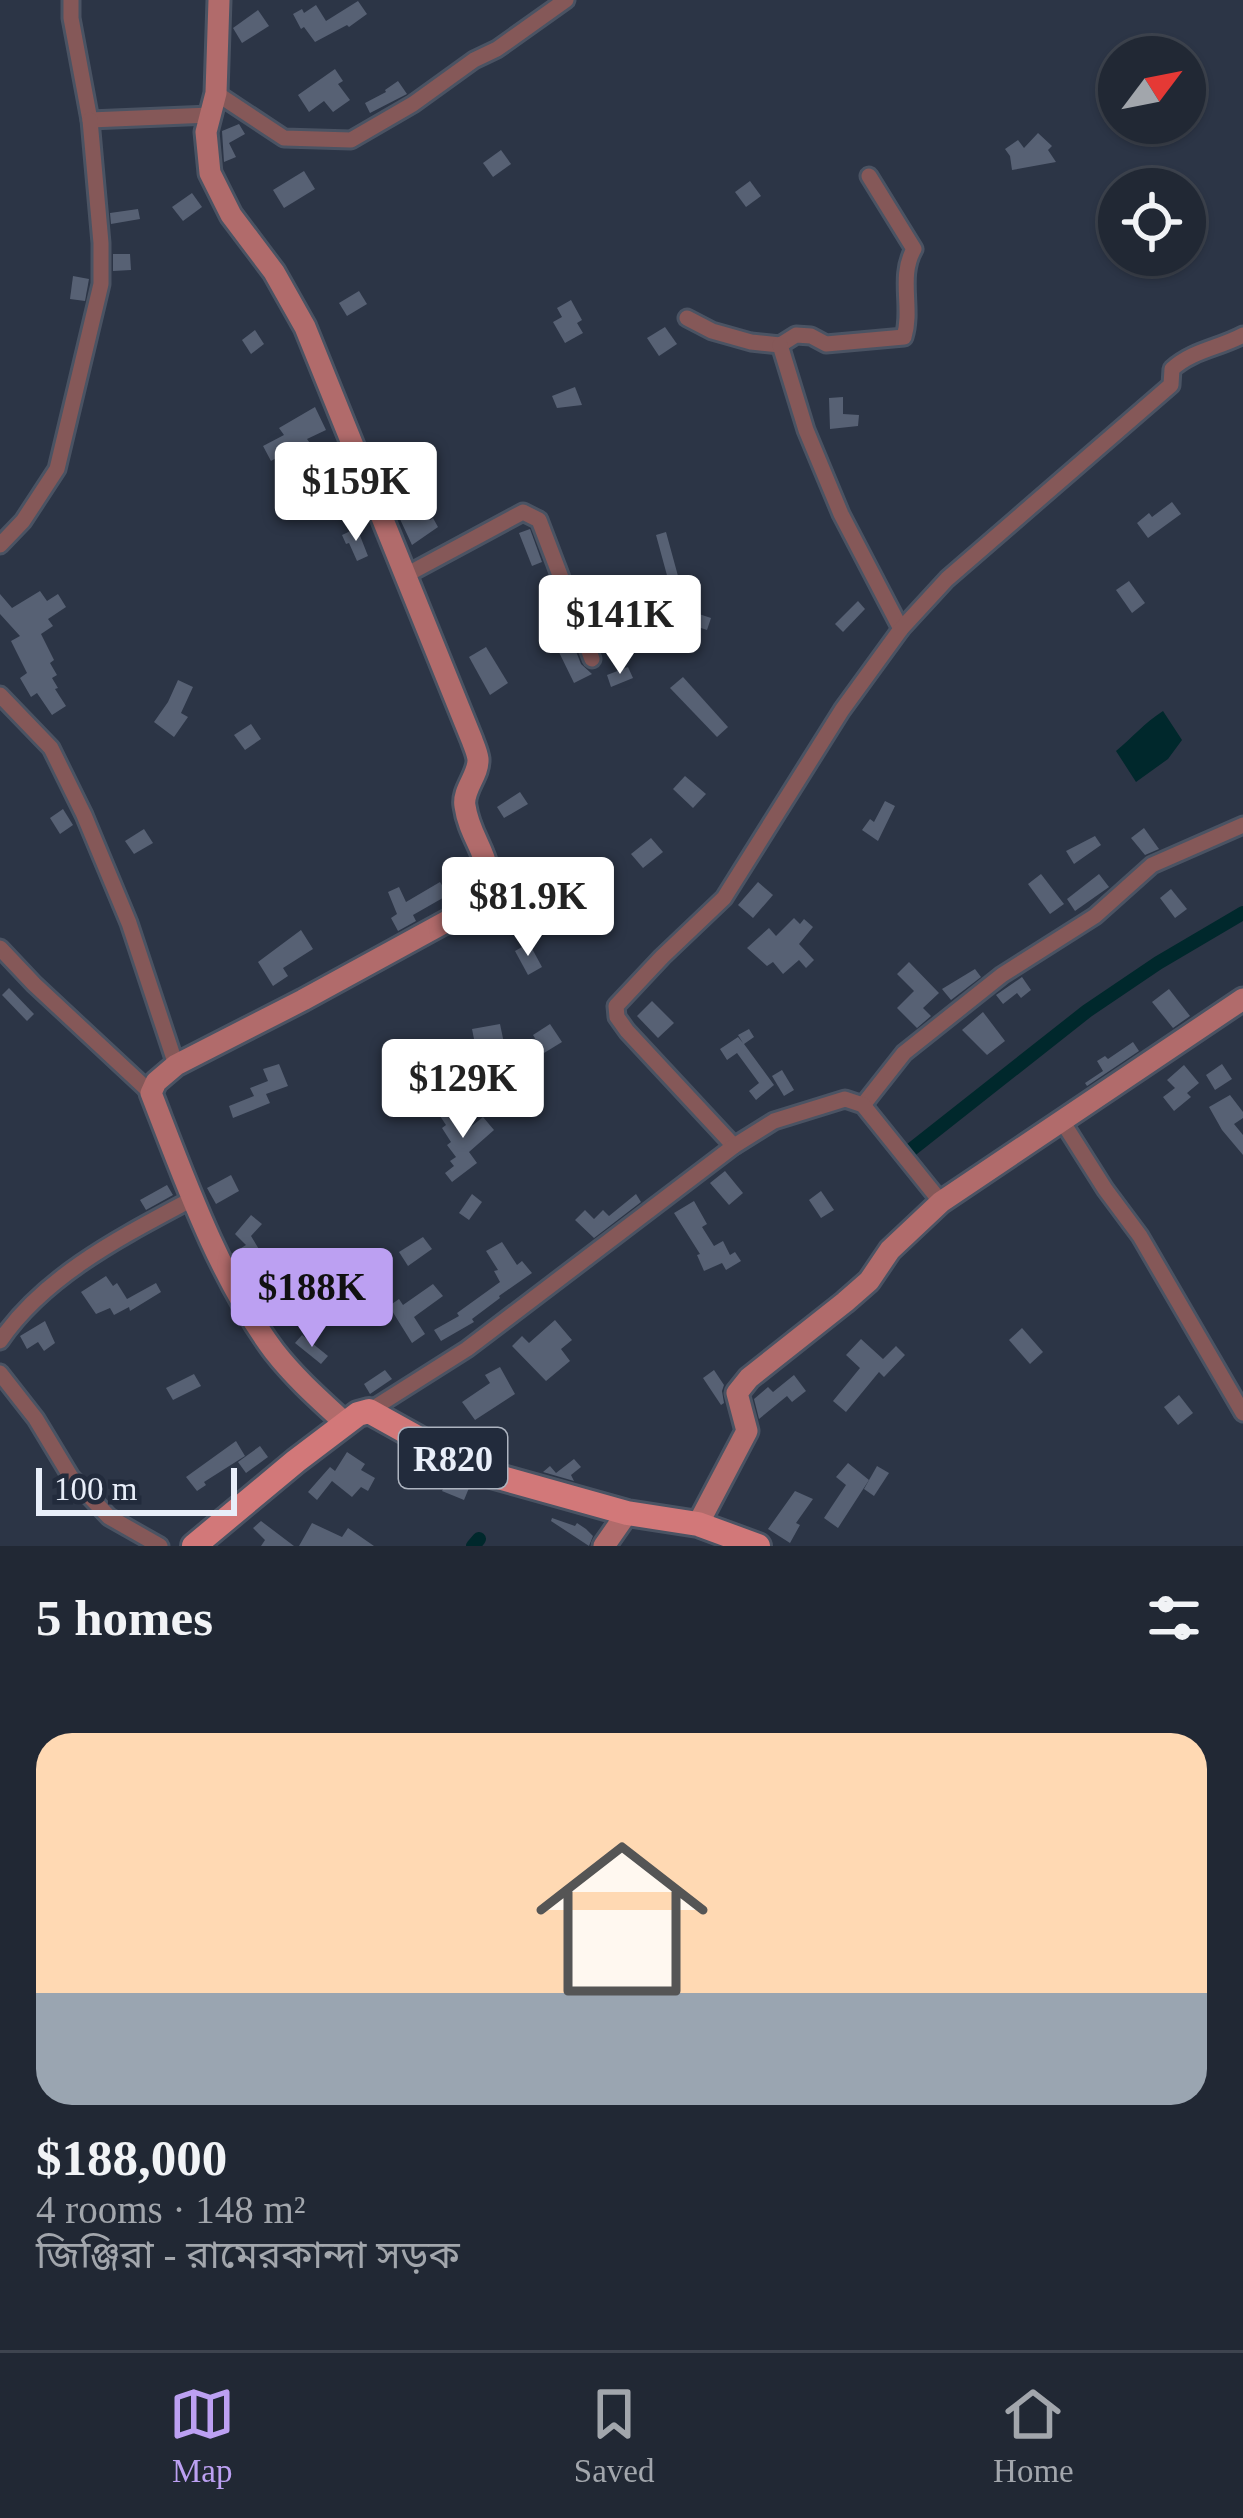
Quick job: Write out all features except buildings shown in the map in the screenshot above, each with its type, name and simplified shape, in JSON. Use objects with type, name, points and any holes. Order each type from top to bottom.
[{"type":"main road","points":[[219,0],[213,104],[206,132],[210,173],[231,215],[274,272],[305,327],[406,575],[479,763],[464,805],[489,872],[484,901],[176,1065],[151,1093],[192,1199],[248,1311],[303,1385],[345,1423]]},
{"type":"main road","points":[[698,1524],[747,1432],[736,1394],[749,1378],[857,1292],[890,1250],[941,1202],[1243,999]]},
{"type":"main road","name":"R820","points":[[194,1546],[345,1423],[369,1411],[477,1472],[627,1513],[698,1524],[758,1546]]},
{"type":"main road","points":[[604,1546],[627,1513]]},
{"type":"street","points":[[0,545],[57,469],[101,284],[90,120],[70,18],[71,0]]},
{"type":"street","points":[[90,120],[213,104],[284,137],[352,140],[566,0]]},
{"type":"street","points":[[687,318],[731,337],[781,345],[796,335],[826,344],[906,335],[905,268],[914,249],[868,176]]},
{"type":"street","points":[[734,1146],[627,1031],[616,1006],[724,898],[842,710],[902,629],[962,566],[1172,385],[1172,369],[1187,356],[1243,335]]},
{"type":"street","points":[[781,345],[806,430],[841,514],[902,629]]},
{"type":"street","points":[[406,575],[523,512],[533,515],[539,520],[592,659]]},
{"type":"street","points":[[0,695],[51,748],[84,815],[129,922],[176,1065]]},
{"type":"street","points":[[863,1105],[904,1053],[1003,975],[1095,916],[1152,865],[1243,825]]},
{"type":"street","points":[[0,948],[151,1093]]},
{"type":"street","points":[[369,1411],[467,1349],[734,1146],[774,1121],[845,1099],[863,1105],[941,1202]]},
{"type":"street","points":[[1062,1121],[1140,1236],[1243,1413]]},
{"type":"street","points":[[0,1341],[15,1318],[57,1281],[192,1199]]},
{"type":"street","points":[[0,1373],[36,1419],[71,1477],[109,1517],[160,1546]]},
{"type":"shaded area","points":[[1163,711],[1182,740],[1168,759],[1136,782],[1116,751]]},
{"type":"waterway","points":[[907,1153],[1087,1011],[1243,913]]},
{"type":"waterway","points":[[473,1546],[479,1539]]}]
